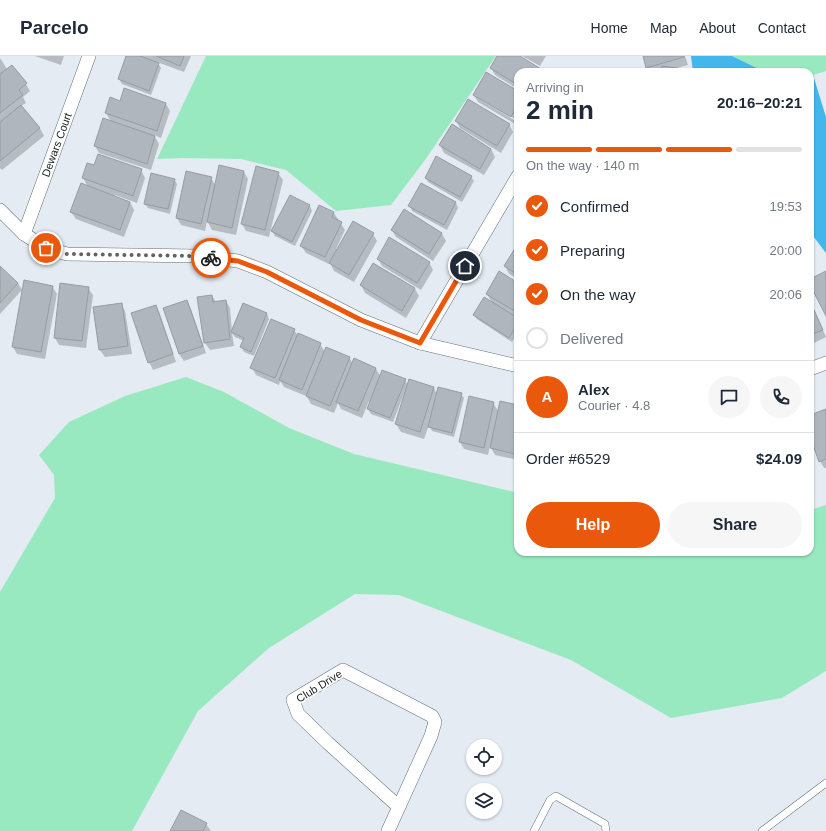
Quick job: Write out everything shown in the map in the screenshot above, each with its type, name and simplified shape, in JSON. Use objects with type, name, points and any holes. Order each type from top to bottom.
[{"type":"street","name":"Dewars Court","points":[[24,234],[89,56]]},
{"type":"street","points":[[420,343],[514,183]]},
{"type":"street","points":[[0,210],[24,234],[46,248],[67,254],[196,256],[238,261],[267,272],[361,320],[420,343],[514,365]]},
{"type":"street","points":[[814,368],[826,363]]},
{"type":"street","name":"Club Drive","points":[[388,831],[431,736],[435,722],[432,716],[343,670],[292,700],[298,714],[328,743],[399,806]]},
{"type":"lane","points":[[762,831],[826,783]]},
{"type":"lane","points":[[534,831],[550,800],[556,796],[605,824],[606,831]]},
{"type":"green space","points":[[206,56],[496,56],[425,160],[391,205],[336,211],[286,170],[241,159],[157,159]]},
{"type":"green space","points":[[732,56],[826,56],[826,71],[814,75],[814,68],[757,68]]},
{"type":"green space","points":[[186,377],[224,392],[289,428],[354,454],[514,492],[514,556],[814,556],[814,509],[826,505],[826,671],[782,698],[671,718],[571,660],[399,595],[355,594],[269,648],[198,711],[132,831],[0,831],[0,592],[55,498],[54,475],[39,455],[69,422],[125,396]]},
{"type":"water","points":[[691,56],[732,56],[757,68],[692,68]]},
{"type":"water","points":[[814,78],[826,117],[826,253],[814,237]]},
{"type":"building","points":[[126,56],[140,56],[159,63],[149,91],[118,79]]},
{"type":"building","points":[[156,56],[184,56],[180,66]]},
{"type":"building","points":[[497,56],[520,56],[539,68],[514,68],[514,83],[490,68]]},
{"type":"building","points":[[643,56],[684,56],[684,57],[646,68]]},
{"type":"building","points":[[12,65],[27,83],[19,90],[23,95],[0,113],[0,74]]},
{"type":"building","points":[[662,66],[676,68],[662,68]]},
{"type":"building","points":[[486,72],[514,89],[514,111],[511,117],[473,95]]},
{"type":"building","points":[[124,88],[166,103],[157,131],[105,113],[110,97],[120,101]]},
{"type":"building","points":[[468,99],[510,124],[497,146],[455,121]]},
{"type":"building","points":[[21,105],[40,128],[0,161],[0,122]]},
{"type":"building","points":[[103,118],[155,136],[147,164],[94,146]]},
{"type":"building","points":[[452,124],[491,149],[480,169],[439,145]]},
{"type":"building","points":[[98,154],[142,169],[133,196],[82,178],[87,163],[94,165]]},
{"type":"building","points":[[436,156],[472,176],[460,197],[425,178]]},
{"type":"building","points":[[219,165],[244,171],[232,228],[207,222]]},
{"type":"building","points":[[256,166],[279,172],[265,230],[241,224]]},
{"type":"building","points":[[186,171],[212,177],[201,224],[176,218]]},
{"type":"building","points":[[151,173],[175,179],[168,209],[144,204]]},
{"type":"building","points":[[81,183],[130,202],[120,230],[70,212]]},
{"type":"building","points":[[421,183],[456,202],[444,225],[408,206]]},
{"type":"building","points":[[290,195],[310,205],[292,242],[271,231]]},
{"type":"building","points":[[319,205],[334,212],[332,217],[342,222],[325,257],[300,246]]},
{"type":"building","points":[[404,209],[442,233],[429,254],[391,230]]},
{"type":"building","points":[[353,221],[374,233],[349,275],[329,263]]},
{"type":"building","points":[[389,237],[430,262],[417,283],[377,259]]},
{"type":"building","points":[[514,250],[514,272],[504,266]]},
{"type":"building","points":[[373,263],[415,288],[402,311],[360,285]]},
{"type":"building","points":[[0,266],[18,283],[0,303]]},
{"type":"building","points":[[499,271],[514,280],[514,311],[486,294]]},
{"type":"building","points":[[826,271],[826,316],[814,293],[814,277]]},
{"type":"building","points":[[24,280],[53,286],[41,352],[12,347]]},
{"type":"building","points":[[60,283],[89,287],[82,341],[54,338]]},
{"type":"building","points":[[212,295],[213,302],[226,300],[230,339],[204,343],[197,297]]},
{"type":"building","points":[[484,297],[514,316],[514,330],[509,338],[473,315]]},
{"type":"building","points":[[187,300],[203,346],[179,354],[163,308]]},
{"type":"building","points":[[122,303],[128,346],[99,350],[93,307]]},
{"type":"building","points":[[243,303],[267,313],[251,352],[240,347],[244,338],[231,332]]},
{"type":"building","points":[[156,305],[173,354],[148,363],[131,313]]},
{"type":"building","points":[[814,310],[823,330],[814,333]]},
{"type":"building","points":[[271,319],[295,329],[275,378],[250,368]]},
{"type":"building","points":[[298,333],[321,343],[302,390],[279,380]]},
{"type":"building","points":[[326,347],[350,357],[330,406],[306,396]]},
{"type":"building","points":[[354,358],[376,368],[358,411],[336,402]]},
{"type":"building","points":[[382,370],[406,379],[390,418],[367,409]]},
{"type":"building","points":[[409,379],[434,387],[420,432],[395,424]]},
{"type":"building","points":[[438,387],[462,393],[452,433],[428,427]]},
{"type":"building","points":[[469,396],[494,402],[484,448],[459,442]]},
{"type":"building","points":[[500,401],[514,404],[514,454],[490,448]]},
{"type":"building","points":[[826,409],[826,459],[819,462],[814,448],[814,414]]},
{"type":"building","points":[[181,810],[207,823],[203,831],[170,831]]},
{"type":"way so far","points":[[46,248],[67,254],[103,256],[196,256],[211,258]]},
{"type":"route","points":[[211,258],[238,261],[267,272],[361,320],[420,343],[465,266]]}]
